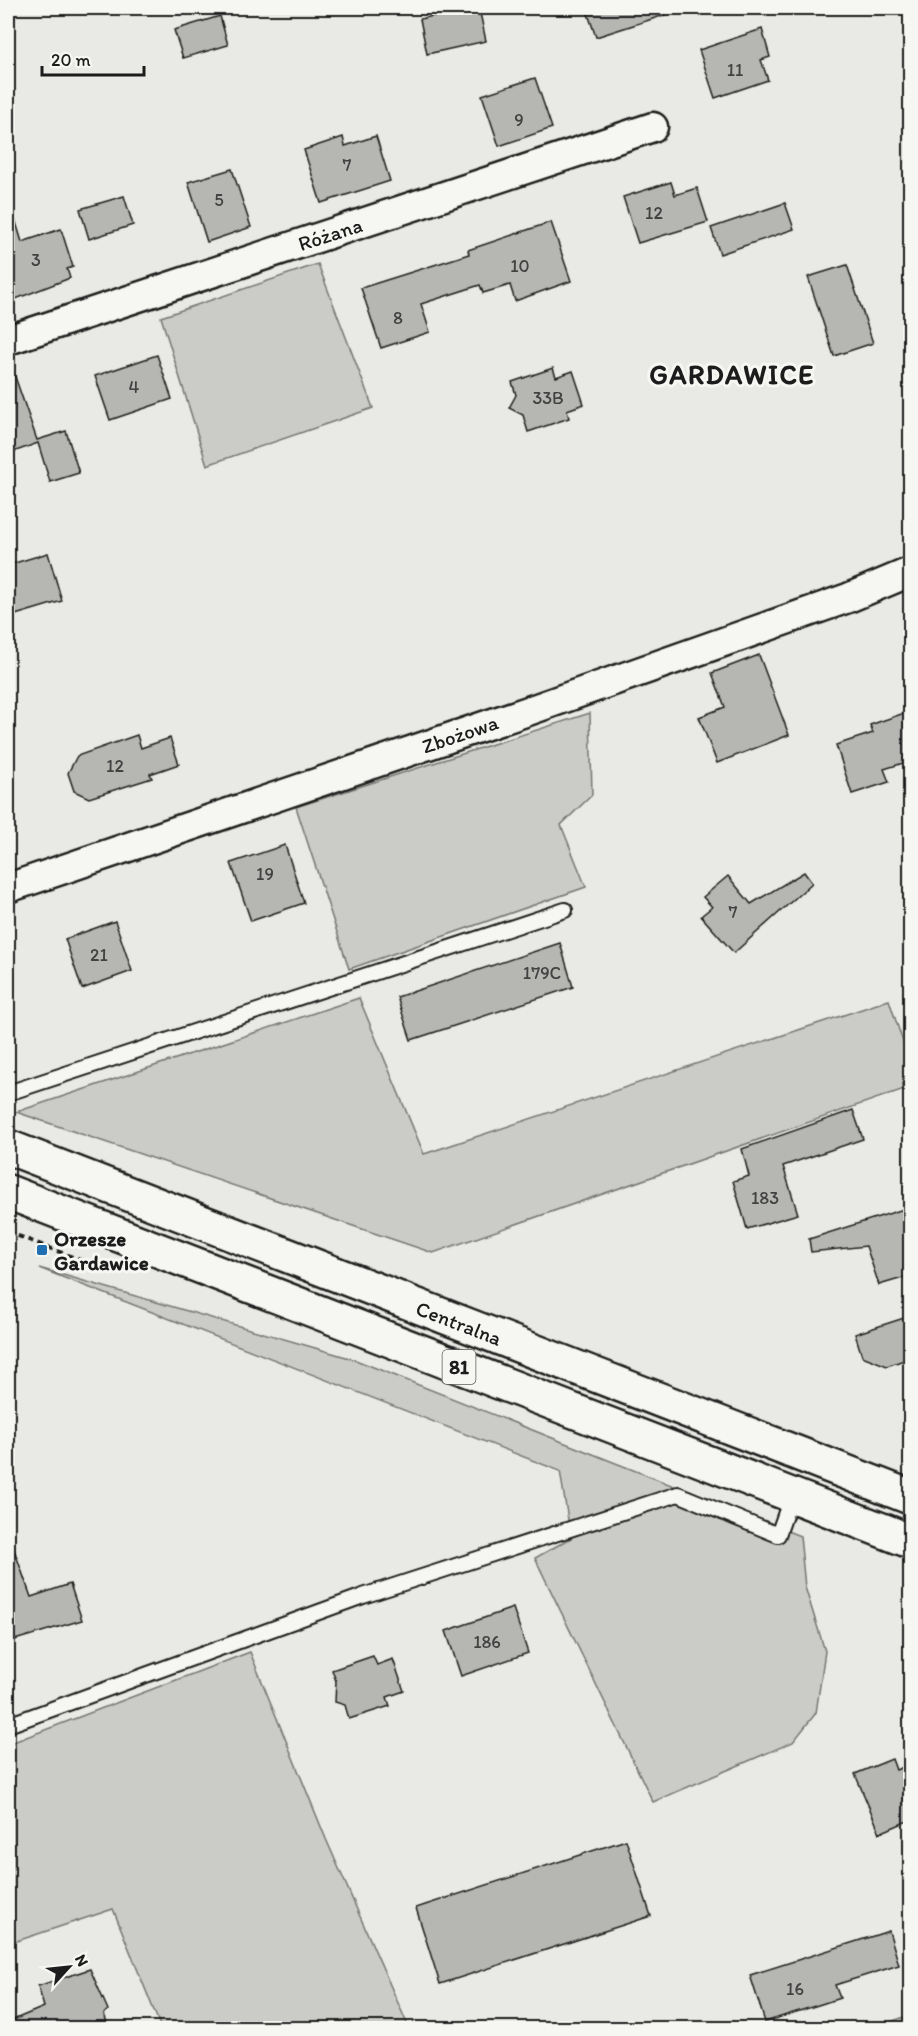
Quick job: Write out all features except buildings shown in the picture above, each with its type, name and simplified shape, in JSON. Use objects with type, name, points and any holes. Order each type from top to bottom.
[{"type":"main road","name":"Centralna","points":[[8,1147],[910,1497]]},
{"type":"main road","name":"Centralna","points":[[8,1192],[910,1541]]},
{"type":"street","name":"Różana","points":[[8,340],[653,127]]},
{"type":"street","name":"Zbożowa","points":[[8,888],[528,711],[848,598],[910,572]]},
{"type":"lane","points":[[8,1093],[565,910]]},
{"type":"lane","points":[[8,1725],[363,1596],[678,1494],[778,1535],[792,1495]]},
{"type":"shaded area","points":[[318,264],[373,408],[207,465],[161,317]]},
{"type":"shaded area","points":[[590,713],[592,795],[561,825],[586,887],[349,969],[296,807]]},
{"type":"shaded area","points":[[359,998],[424,1154],[889,1000],[910,1063],[910,1087],[433,1253],[16,1112]]},
{"type":"shaded area","points":[[39,1268],[353,1359],[800,1536],[805,1587],[825,1651],[816,1713],[793,1742],[653,1802],[535,1558],[571,1538],[560,1471]]},
{"type":"shaded area","points":[[250,1652],[326,1839],[409,2028],[161,2028],[113,1909],[8,1944],[8,1744]]},
{"type":"shaded area","points":[[910,2015],[910,2028],[872,2028]]},
{"type":"place","name":"Orzesze Gardawice","points":[[42,1250]]},
{"type":"district","name":"GARDAWICE","points":[[732,374]]}]
